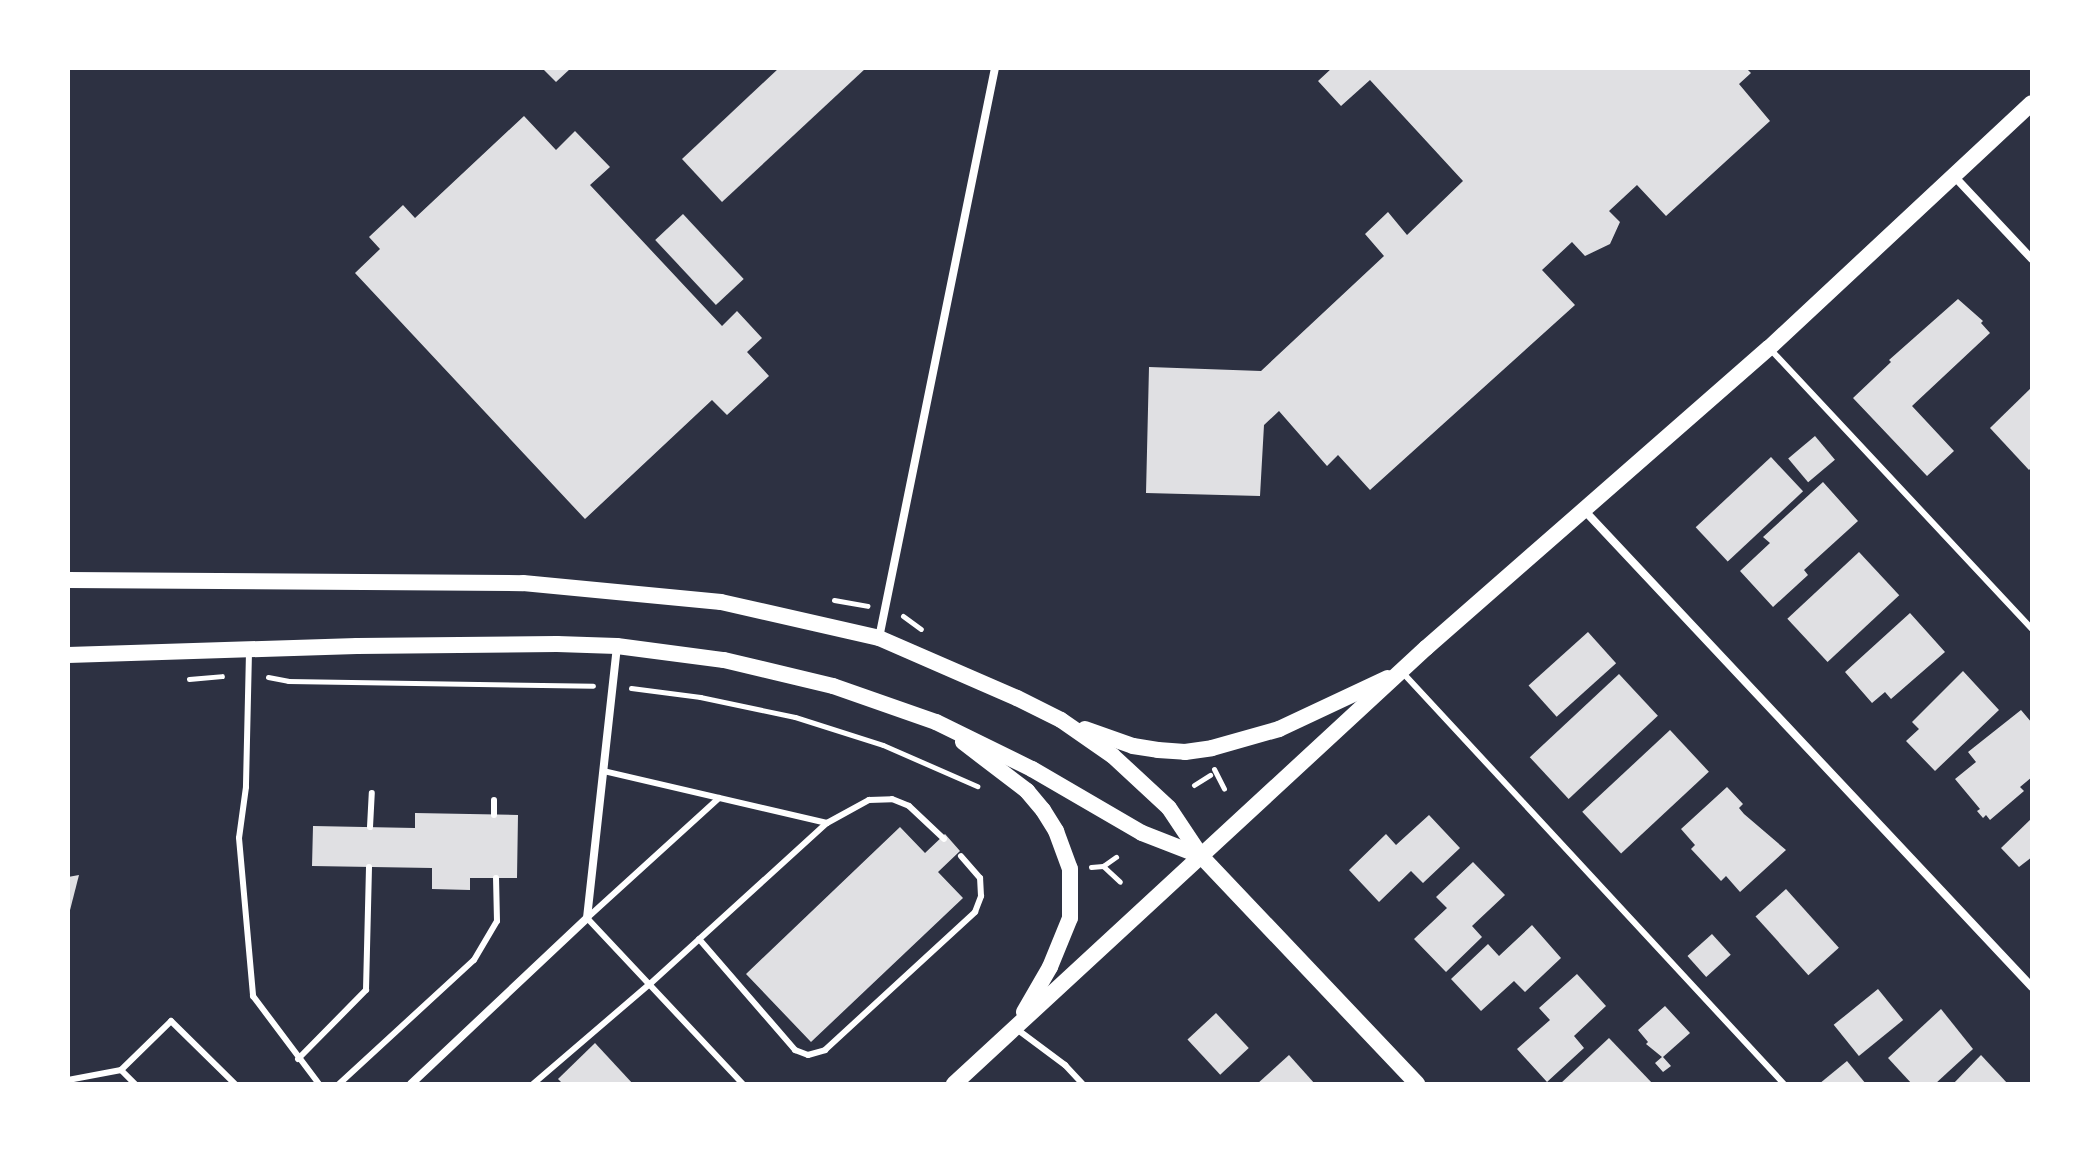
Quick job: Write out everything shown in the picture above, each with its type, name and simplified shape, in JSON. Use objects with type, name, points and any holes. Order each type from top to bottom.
[{"type":"main road","points":[[954,1084],[1401,672],[1769,348],[2032,103]]},
{"type":"main road","points":[[68,580],[301,584],[523,583],[721,602],[879,638],[971,675],[1061,720],[1133,746],[1185,752],[1279,729],[1401,672]]},
{"type":"main road","points":[[68,655],[473,644],[617,646],[763,668],[871,697],[936,722],[1032,769],[1142,833],[1201,856]]},
{"type":"main road","points":[[1061,720],[1113,756],[1161,800],[1201,856],[1417,1084]]},
{"type":"main road","points":[[936,722],[1027,791],[1056,831],[1070,869],[1070,918],[1063,940],[1015,1028]]},
{"type":"street","points":[[879,638],[995,68]]},
{"type":"street","points":[[1953,175],[2032,259]]},
{"type":"street","points":[[1584,510],[2032,987]]},
{"type":"street","points":[[411,1084],[587,918],[617,646]]},
{"type":"lane","points":[[1769,348],[2032,629]]},
{"type":"lane","points":[[249,649],[246,787],[239,838],[253,996],[319,1084]]},
{"type":"lane","points":[[1401,672],[1784,1084]]},
{"type":"lane","points":[[603,771],[827,823]]},
{"type":"lane","points":[[370,827],[372,793]]},
{"type":"lane","points":[[719,798],[587,918],[743,1084]]},
{"type":"lane","points":[[533,1084],[651,983],[827,823],[869,800],[892,799],[909,806],[944,839]]},
{"type":"lane","points":[[494,800],[494,815]]},
{"type":"lane","points":[[699,939],[795,1050],[808,1055],[825,1050],[975,912],[981,896],[980,878],[961,856]]},
{"type":"lane","points":[[298,1059],[366,990],[369,867]]},
{"type":"lane","points":[[339,1084],[474,960],[497,921],[496,878]]},
{"type":"lane","points":[[68,1080],[121,1070],[171,1021],[235,1084]]},
{"type":"lane","points":[[1015,1028],[1065,1065],[1083,1084]]},
{"type":"lane","points":[[121,1070],[135,1084]]},
{"type":"path","points":[[288,681],[571,685]]},
{"type":"path","points":[[652,690],[742,704],[838,729],[980,788]]},
{"type":"path","points":[[1194,785],[1215,773],[1224,789]]},
{"type":"path","points":[[1116,857],[1103,866],[1120,882]]},
{"type":"building","points":[[571,68],[556,82],[544,70]]},
{"type":"building","points":[[779,68],[866,68],[722,202],[682,159]]},
{"type":"building","points":[[1332,68],[1746,68],[1751,73],[1739,84],[1770,121],[1666,216],[1637,185],[1609,211],[1620,222],[1610,244],[1585,256],[1572,242],[1542,270],[1575,305],[1370,490],[1338,455],[1327,466],[1279,411],[1264,425],[1260,496],[1146,493],[1149,367],[1261,371],[1384,256],[1365,234],[1388,212],[1407,235],[1463,181],[1370,80],[1341,106],[1318,81]]},
{"type":"building","points":[[524,116],[556,150],[575,131],[610,167],[590,185],[722,326],[737,311],[762,338],[747,352],[769,376],[727,415],[712,400],[585,519],[355,273],[380,249],[369,237],[403,205],[415,218]]},
{"type":"building","points":[[683,214],[744,279],[716,305],[655,240]]},
{"type":"building","points":[[1958,299],[1983,321],[1981,323],[1990,333],[1912,406],[1954,451],[1927,476],[1853,398],[1891,362],[1889,360]]},
{"type":"building","points":[[2032,387],[2032,467],[2029,470],[1990,428]]},
{"type":"building","points":[[1815,436],[1835,460],[1808,482],[1788,458]]},
{"type":"building","points":[[1771,457],[1803,491],[1728,562],[1696,527]]},
{"type":"building","points":[[1823,482],[1858,521],[1804,570],[1808,575],[1773,607],[1740,571],[1770,543],[1763,537]]},
{"type":"building","points":[[1859,552],[1899,595],[1828,662],[1787,619]]},
{"type":"building","points":[[1910,613],[1945,652],[1891,699],[1885,692],[1872,703],[1845,672]]},
{"type":"building","points":[[1588,632],[1616,663],[1557,717],[1529,686]]},
{"type":"building","points":[[1963,671],[1999,710],[1935,771],[1906,741],[1919,729],[1912,722]]},
{"type":"building","points":[[1619,674],[1658,716],[1569,799],[1530,757]]},
{"type":"building","points":[[2021,710],[2032,723],[2032,777],[2020,787],[2024,791],[1990,820],[1986,815],[1983,818],[1977,811],[1980,809],[1955,779],[1976,762],[1968,752]]},
{"type":"building","points":[[1670,730],[1709,772],[1621,854],[1582,812]]},
{"type":"building","points":[[1727,787],[1743,804],[1739,808],[1744,814],[1786,850],[1740,892],[1726,876],[1721,881],[1691,849],[1695,845],[1681,829]]},
{"type":"building","points":[[415,813],[518,815],[517,878],[470,878],[470,890],[432,889],[432,868],[312,866],[313,826],[415,828]]},
{"type":"building","points":[[1429,815],[1460,848],[1423,883],[1411,871],[1379,902],[1349,870],[1386,834],[1396,845]]},
{"type":"building","points":[[2032,818],[2032,857],[2019,867],[2001,848]]},
{"type":"building","points":[[900,827],[925,853],[945,834],[960,851],[938,872],[963,898],[811,1042],[746,974]]},
{"type":"building","points":[[1473,862],[1505,895],[1472,926],[1482,937],[1446,972],[1414,939],[1447,908],[1436,897]]},
{"type":"building","points":[[79,875],[69,914],[68,914],[68,877]]},
{"type":"building","points":[[1786,889],[1839,948],[1808,975],[1756,916]]},
{"type":"building","points":[[1532,925],[1561,958],[1525,992],[1514,981],[1481,1011],[1451,979],[1488,944],[1499,956]]},
{"type":"building","points":[[1712,934],[1731,955],[1706,977],[1687,956]]},
{"type":"building","points":[[1577,974],[1606,1006],[1574,1036],[1584,1048],[1547,1082],[1517,1049],[1550,1020],[1539,1008]]},
{"type":"building","points":[[1878,989],[1903,1020],[1859,1056],[1834,1025]]},
{"type":"building","points":[[1665,1006],[1690,1033],[1663,1057],[1671,1066],[1663,1072],[1655,1063],[1662,1057],[1646,1044],[1648,1042],[1638,1030]]},
{"type":"building","points":[[1941,1009],[1973,1049],[1935,1084],[1912,1084],[1888,1058]]},
{"type":"building","points":[[1216,1013],[1249,1048],[1220,1075],[1187,1040]]},
{"type":"building","points":[[1609,1038],[1653,1084],[1560,1084]]},
{"type":"building","points":[[595,1043],[633,1084],[563,1084],[558,1079]]},
{"type":"building","points":[[1289,1055],[1315,1084],[1257,1084]]},
{"type":"building","points":[[1981,1055],[2008,1084],[1953,1084]]},
{"type":"building","points":[[1847,1061],[1866,1084],[1819,1084]]}]
